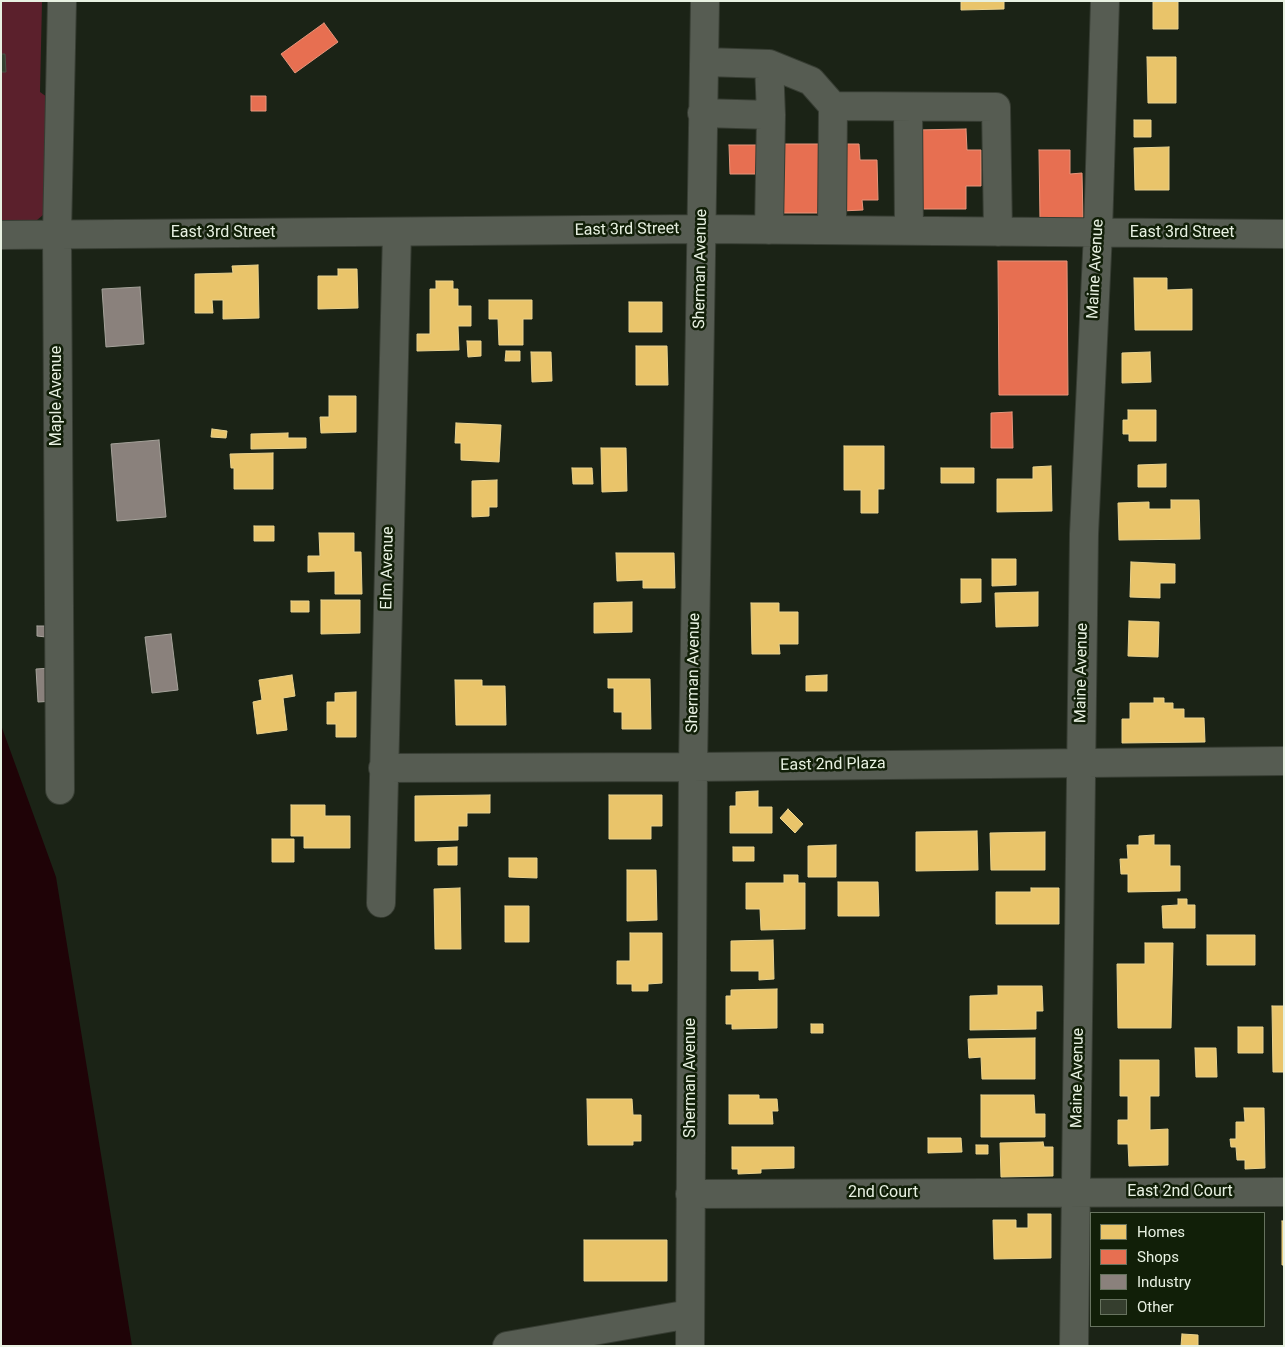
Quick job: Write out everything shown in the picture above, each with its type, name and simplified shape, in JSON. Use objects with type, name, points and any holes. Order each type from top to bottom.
[{"type":"street","name":"Maple Avenue","points":[[60,790],[57,234],[62,1]]},
{"type":"street","name":"Sherman Avenue","points":[[690,1346],[693,768],[705,1]]},
{"type":"street","name":"Maine Avenue","points":[[1074,1346],[1084,534],[1098,232],[1105,1]]},
{"type":"street","points":[[705,62],[769,64],[811,81],[833,106],[832,230]]},
{"type":"street","points":[[769,64],[771,115],[770,230]]},
{"type":"street","points":[[833,106],[996,107],[998,232]]},
{"type":"street","points":[[908,107],[909,231]]},
{"type":"street","points":[[702,113],[771,115]]},
{"type":"street","name":"East 3rd Street","points":[[1,235],[702,229],[1284,234]]},
{"type":"street","name":"Elm Avenue","points":[[381,903],[397,232]]},
{"type":"street","name":"East 2nd Plaza","points":[[383,768],[693,768],[1284,761]]},
{"type":"street","name":"East 2nd Court","points":[[1077,1193],[1284,1192]]},
{"type":"street","name":"2nd Court","points":[[690,1194],[1077,1193]]},
{"type":"street","points":[[507,1346],[690,1314]]},
{"type":"shaded area","points":[[1,1],[42,1],[40,92],[47,97],[47,201],[43,215],[37,220],[1,224]]},
{"type":"shaded area","points":[[1,725],[56,877],[132,1346],[1,1346]]},
{"type":"building: Homes","points":[[961,1],[1004,1],[1004,9],[961,10]]},
{"type":"building: Homes","points":[[1153,1],[1178,1],[1178,29],[1153,29]]},
{"type":"building: Homes","points":[[1147,57],[1176,57],[1176,103],[1148,103]]},
{"type":"building: Homes","points":[[1134,120],[1151,120],[1151,137],[1134,137]]},
{"type":"building: Homes","points":[[1169,147],[1169,190],[1135,190],[1134,148]]},
{"type":"building: Homes","points":[[258,265],[259,318],[223,319],[223,300],[212,300],[213,313],[195,313],[195,274],[233,273],[232,266]]},
{"type":"building: Homes","points":[[338,269],[357,269],[358,308],[318,309],[318,276],[338,276]]},
{"type":"building: Homes","points":[[1134,278],[1167,278],[1167,290],[1192,289],[1192,330],[1135,330]]},
{"type":"building: Homes","points":[[436,281],[453,281],[453,289],[458,289],[458,306],[471,306],[471,326],[458,326],[459,350],[417,351],[417,334],[430,334],[430,289],[436,289]]},
{"type":"building: Homes","points":[[489,300],[532,300],[532,319],[523,319],[523,345],[499,345],[498,319],[489,319]]},
{"type":"building: Homes","points":[[629,302],[662,302],[662,332],[629,332]]},
{"type":"building: Homes","points":[[467,341],[481,341],[481,356],[468,357]]},
{"type":"building: Homes","points":[[636,346],[667,346],[668,385],[636,385]]},
{"type":"building: Homes","points":[[506,351],[520,351],[520,361],[505,361]]},
{"type":"building: Homes","points":[[531,352],[551,352],[552,381],[532,382]]},
{"type":"building: Homes","points":[[1150,352],[1151,382],[1122,383],[1122,353]]},
{"type":"building: Homes","points":[[329,396],[356,396],[356,432],[321,433],[320,417],[329,417]]},
{"type":"building: Homes","points":[[1128,410],[1156,410],[1156,441],[1129,441],[1129,434],[1123,434],[1123,420],[1128,420]]},
{"type":"building: Homes","points":[[456,423],[501,425],[499,462],[461,460],[461,443],[455,443]]},
{"type":"building: Homes","points":[[212,429],[227,431],[226,438],[211,437]]},
{"type":"building: Homes","points":[[288,433],[288,438],[306,438],[306,448],[251,449],[251,434]]},
{"type":"building: Homes","points":[[844,446],[884,446],[884,489],[878,489],[878,513],[861,513],[861,490],[844,490]]},
{"type":"building: Homes","points":[[601,448],[626,448],[627,491],[602,492]]},
{"type":"building: Homes","points":[[273,453],[273,489],[234,489],[234,468],[231,468],[230,454]]},
{"type":"building: Homes","points":[[1166,464],[1166,487],[1138,487],[1138,465]]},
{"type":"building: Homes","points":[[1051,466],[1052,511],[997,512],[997,479],[1033,479],[1033,467]]},
{"type":"building: Homes","points":[[572,468],[592,468],[593,484],[573,484]]},
{"type":"building: Homes","points":[[941,468],[974,468],[974,483],[941,483]]},
{"type":"building: Homes","points":[[497,480],[497,507],[489,507],[489,516],[472,517],[472,481]]},
{"type":"building: Homes","points":[[1171,500],[1199,500],[1200,539],[1119,540],[1118,503],[1149,502],[1149,509],[1171,509]]},
{"type":"building: Homes","points":[[254,526],[274,526],[274,541],[254,541]]},
{"type":"building: Homes","points":[[319,533],[354,533],[354,552],[361,552],[362,594],[335,594],[335,571],[308,572],[308,556],[320,556]]},
{"type":"building: Homes","points":[[616,553],[674,553],[675,588],[643,588],[643,580],[617,581]]},
{"type":"building: Homes","points":[[992,559],[1016,559],[1016,585],[992,586]]},
{"type":"building: Homes","points":[[1131,562],[1175,564],[1175,583],[1160,583],[1160,598],[1130,597]]},
{"type":"building: Homes","points":[[961,579],[981,579],[981,602],[961,603]]},
{"type":"building: Homes","points":[[1038,592],[1038,626],[996,627],[995,593]]},
{"type":"building: Homes","points":[[321,600],[360,600],[360,633],[321,634]]},
{"type":"building: Homes","points":[[291,601],[309,601],[309,612],[291,612]]},
{"type":"building: Homes","points":[[632,602],[632,632],[594,633],[594,603]]},
{"type":"building: Homes","points":[[751,603],[779,603],[779,612],[798,612],[798,644],[779,644],[780,654],[752,654]]},
{"type":"building: Homes","points":[[1129,621],[1159,622],[1158,657],[1128,656]]},
{"type":"building: Homes","points":[[292,675],[295,696],[283,698],[287,730],[257,734],[253,702],[262,700],[259,680]]},
{"type":"building: Homes","points":[[827,675],[827,691],[806,691],[806,676]]},
{"type":"building: Homes","points":[[608,679],[650,679],[651,729],[622,729],[622,712],[614,712],[614,688],[608,688]]},
{"type":"building: Homes","points":[[455,680],[482,680],[482,686],[505,686],[506,725],[456,725]]},
{"type":"building: Homes","points":[[356,692],[356,737],[336,737],[336,724],[327,724],[327,702],[335,702],[335,693]]},
{"type":"building: Homes","points":[[1154,698],[1164,698],[1164,703],[1173,703],[1173,709],[1184,709],[1184,718],[1204,718],[1205,742],[1122,743],[1122,719],[1130,719],[1130,703],[1154,703]]},
{"type":"building: Homes","points":[[758,791],[758,807],[772,807],[772,833],[730,833],[730,806],[736,806],[736,792]]},
{"type":"building: Homes","points":[[490,795],[490,813],[467,813],[467,826],[458,826],[458,840],[415,841],[415,796]]},
{"type":"building: Homes","points":[[609,795],[662,795],[662,826],[651,826],[651,839],[609,839]]},
{"type":"building: Homes","points":[[291,805],[325,805],[325,816],[350,816],[350,848],[304,848],[304,836],[291,836]]},
{"type":"building: Homes","points":[[788,809],[803,824],[795,833],[780,818]]},
{"type":"building: Homes","points":[[977,831],[978,870],[916,871],[916,832]]},
{"type":"building: Homes","points":[[1045,832],[1045,870],[991,870],[990,833]]},
{"type":"building: Homes","points":[[1154,835],[1154,845],[1170,845],[1170,866],[1180,866],[1180,891],[1128,892],[1128,874],[1121,874],[1120,859],[1128,859],[1127,845],[1139,845],[1139,836]]},
{"type":"building: Homes","points":[[272,839],[294,839],[294,862],[272,862]]},
{"type":"building: Homes","points":[[836,845],[836,877],[808,877],[808,846]]},
{"type":"building: Homes","points":[[457,847],[457,865],[438,865],[438,848]]},
{"type":"building: Homes","points":[[733,847],[754,847],[754,861],[733,861]]},
{"type":"building: Homes","points":[[509,858],[537,858],[537,878],[509,877]]},
{"type":"building: Homes","points":[[627,870],[656,870],[657,920],[627,921]]},
{"type":"building: Homes","points":[[784,875],[798,875],[798,883],[805,883],[805,929],[761,930],[760,909],[746,909],[746,883],[784,883]]},
{"type":"building: Homes","points":[[838,882],[878,882],[879,916],[838,916]]},
{"type":"building: Homes","points":[[460,888],[461,949],[435,949],[434,889]]},
{"type":"building: Homes","points":[[1031,888],[1059,888],[1059,924],[996,924],[996,892],[1031,892]]},
{"type":"building: Homes","points":[[1178,899],[1187,899],[1187,905],[1195,905],[1195,928],[1163,928],[1162,906],[1178,905]]},
{"type":"building: Homes","points":[[505,906],[529,906],[529,942],[505,942]]},
{"type":"building: Homes","points":[[630,933],[662,933],[662,983],[648,984],[648,991],[632,991],[632,984],[617,984],[617,961],[630,961]]},
{"type":"building: Homes","points":[[1207,935],[1255,935],[1255,965],[1207,965]]},
{"type":"building: Homes","points":[[773,940],[774,979],[759,980],[759,971],[731,971],[731,941]]},
{"type":"building: Homes","points":[[1145,943],[1173,943],[1171,1028],[1118,1028],[1117,964],[1145,964]]},
{"type":"building: Homes","points":[[998,986],[1042,986],[1043,1011],[1036,1011],[1036,1029],[970,1030],[970,996],[998,995]]},
{"type":"building: Homes","points":[[777,989],[777,1028],[732,1029],[732,1024],[726,1024],[726,996],[731,996],[731,990]]},
{"type":"building: Homes","points":[[1272,1006],[1284,1006],[1284,1072],[1273,1072]]},
{"type":"building: Homes","points":[[811,1024],[823,1024],[823,1033],[811,1033]]},
{"type":"building: Homes","points":[[1238,1027],[1263,1027],[1263,1053],[1238,1053]]},
{"type":"building: Homes","points":[[1035,1038],[1035,1079],[982,1079],[981,1057],[969,1058],[968,1039]]},
{"type":"building: Homes","points":[[1195,1048],[1216,1048],[1217,1077],[1196,1077]]},
{"type":"building: Homes","points":[[1120,1060],[1159,1060],[1159,1096],[1150,1096],[1150,1130],[1168,1129],[1168,1165],[1129,1166],[1128,1144],[1118,1144],[1118,1120],[1128,1120],[1128,1096],[1120,1096]]},
{"type":"building: Homes","points":[[729,1095],[759,1095],[759,1099],[777,1099],[778,1111],[772,1111],[773,1124],[729,1124]]},
{"type":"building: Homes","points":[[981,1095],[1034,1095],[1035,1114],[1045,1114],[1045,1137],[981,1137]]},
{"type":"building: Homes","points":[[587,1099],[632,1099],[633,1115],[641,1115],[641,1141],[633,1141],[633,1145],[588,1145]]},
{"type":"building: Homes","points":[[1244,1108],[1264,1108],[1265,1168],[1245,1169],[1245,1160],[1237,1160],[1236,1147],[1231,1147],[1230,1139],[1236,1139],[1236,1122],[1245,1122]]},
{"type":"building: Homes","points":[[928,1138],[961,1138],[962,1152],[928,1153]]},
{"type":"building: Homes","points":[[1043,1142],[1044,1147],[1053,1147],[1053,1176],[1001,1177],[1000,1143]]},
{"type":"building: Homes","points":[[976,1145],[988,1145],[988,1154],[976,1154]]},
{"type":"building: Homes","points":[[732,1147],[794,1147],[794,1168],[761,1169],[761,1173],[738,1174],[738,1169],[732,1169]]},
{"type":"building: Homes","points":[[1028,1214],[1051,1214],[1051,1258],[994,1259],[993,1220],[1016,1220],[1016,1228],[1028,1228]]},
{"type":"building: Homes","points":[[1282,1221],[1284,1221],[1284,1265],[1282,1265]]},
{"type":"building: Homes","points":[[584,1240],[667,1240],[667,1281],[584,1281]]},
{"type":"building: Homes","points":[[1182,1334],[1198,1335],[1198,1346],[1181,1346]]},
{"type":"building: Shops","points":[[324,23],[338,42],[295,73],[281,54]]},
{"type":"building: Shops","points":[[251,96],[266,96],[266,111],[251,111]]},
{"type":"building: Shops","points":[[966,129],[967,150],[981,150],[981,186],[966,186],[966,209],[917,209],[917,130]]},
{"type":"building: Shops","points":[[781,144],[822,144],[822,213],[781,213]]},
{"type":"building: Shops","points":[[840,144],[859,144],[860,160],[877,160],[878,200],[862,200],[863,210],[841,211]]},
{"type":"building: Shops","points":[[729,145],[761,145],[761,174],[730,174]]},
{"type":"building: Shops","points":[[1039,150],[1070,150],[1070,174],[1082,173],[1083,219],[1040,220]]},
{"type":"building: Shops","points":[[998,261],[1067,261],[1068,395],[999,395]]},
{"type":"building: Shops","points":[[1012,412],[1013,448],[991,448],[991,413]]},
{"type":"building: Industry","points":[[140,287],[144,344],[106,347],[102,289]]},
{"type":"building: Industry","points":[[159,440],[166,517],[117,521],[111,444]]},
{"type":"building: Industry","points":[[37,626],[47,626],[46,637],[37,636]]},
{"type":"building: Industry","points":[[171,634],[178,690],[152,693],[145,637]]},
{"type":"building: Industry","points":[[53,668],[56,701],[38,702],[36,669]]},
{"type":"building: Other","points":[[1,54],[5,54],[6,72],[1,72]]}]
